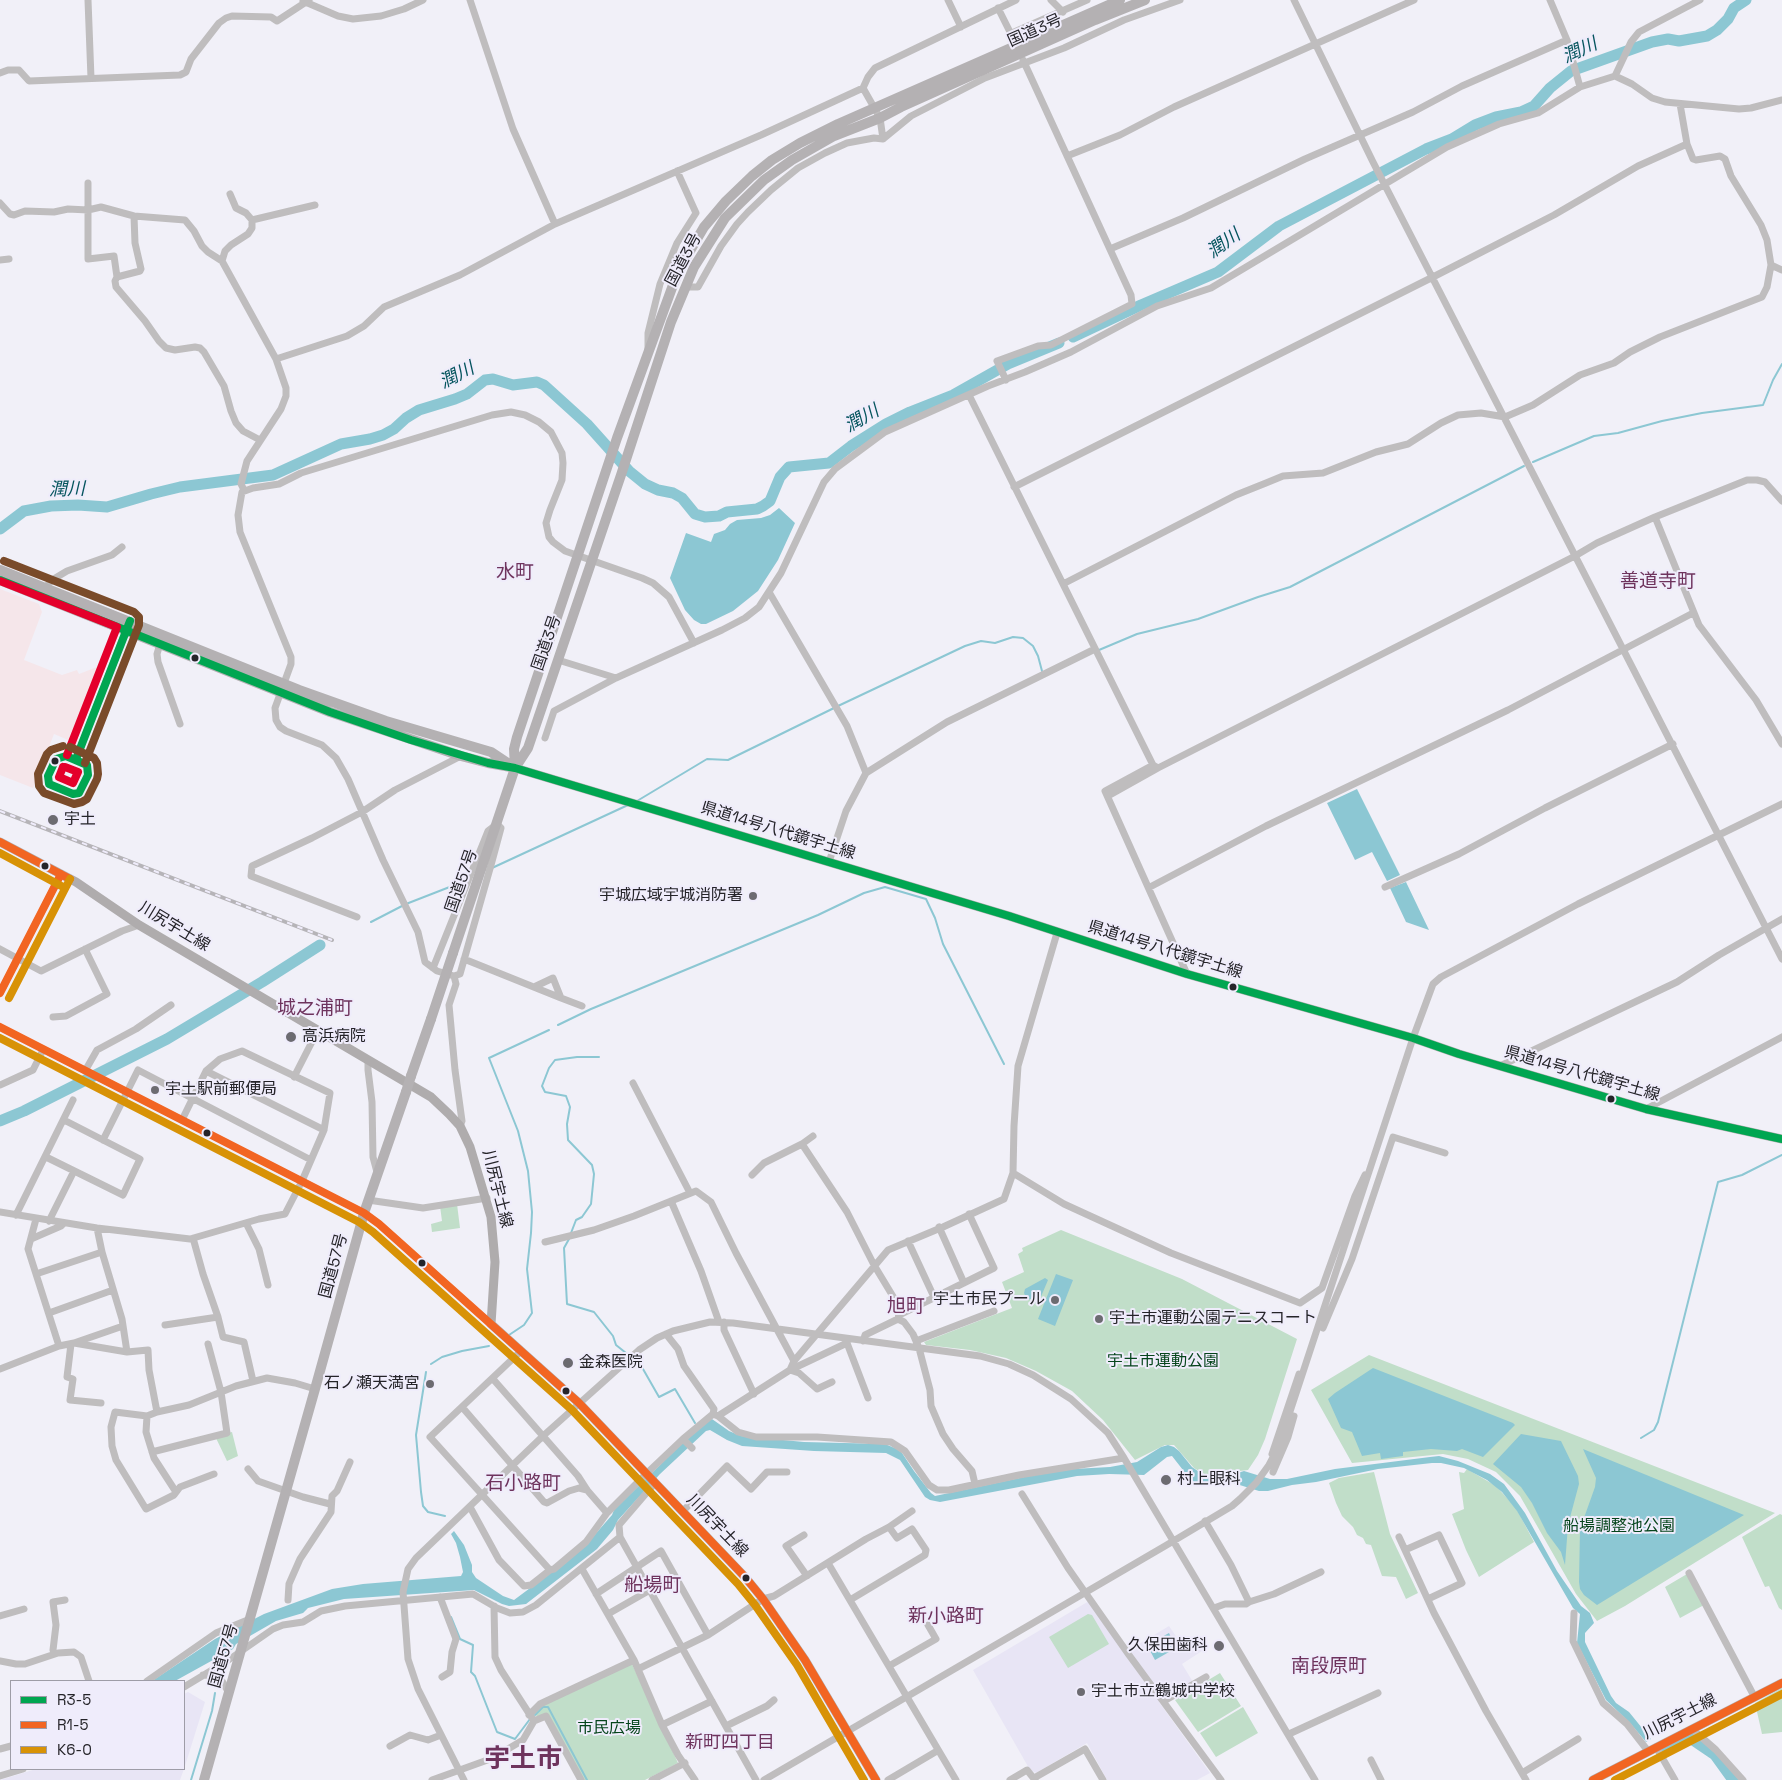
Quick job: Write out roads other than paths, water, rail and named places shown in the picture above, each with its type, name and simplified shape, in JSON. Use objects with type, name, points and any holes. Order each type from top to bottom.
[{"type":"highway","name":"国道3号","points":[[1021,54],[1120,0]]},
{"type":"highway","name":"国道3号","points":[[515,768],[514,749],[517,737],[617,438],[672,285],[704,227],[726,201],[772,160],[830,128],[877,113],[1021,54],[1145,0]]},
{"type":"highway","name":"国道3号","points":[[515,768],[528,748],[671,322],[694,267],[725,218],[764,180],[792,160],[877,113]]},
{"type":"highway","points":[[0,570],[382,731],[461,756],[515,768]]},
{"type":"highway","points":[[0,580],[128,625],[160,644],[282,688],[491,752],[515,768]]},
{"type":"highway","name":"国道57号","points":[[204,1780],[364,1213],[515,768]]},
{"type":"main road","name":"県道14号八代鏡宇土線","points":[[515,768],[1009,916],[1188,974],[1413,1038],[1646,1109],[1782,1139]]},
{"type":"main road","name":"川尻宇土線","points":[[0,842],[76,882],[139,925],[431,1097],[460,1126],[470,1147],[487,1198],[491,1218],[495,1262],[491,1324],[579,1403],[739,1571],[763,1599],[806,1660],[876,1780]]},
{"type":"main road","name":"川尻宇土線","points":[[1593,1780],[1782,1683]]},
{"type":"street","points":[[88,0],[91,78]]},
{"type":"street","points":[[0,73],[8,70],[19,70],[29,81],[184,74],[191,59],[219,23],[232,16],[271,17],[277,21],[306,1],[338,16],[367,19],[404,9],[423,0]]},
{"type":"street","points":[[470,0],[513,129],[556,224]]},
{"type":"street","points":[[948,0],[961,27]]},
{"type":"street","points":[[276,359],[347,336],[364,326],[384,307],[460,275],[556,224],[761,135],[863,88],[868,77],[876,68],[1016,0]]},
{"type":"street","points":[[1051,0],[1063,12]]},
{"type":"street","points":[[1012,33],[1087,0]]},
{"type":"street","points":[[685,287],[698,287],[736,224],[771,190],[798,168],[847,143],[874,138],[883,139],[911,116],[985,78],[1021,54],[1064,48],[1124,20],[1180,0]]},
{"type":"street","points":[[1294,0],[1384,184],[1782,959]]},
{"type":"street","points":[[1067,156],[1120,135],[1174,107],[1414,0]]},
{"type":"street","points":[[1550,0],[1568,40],[1579,84]]},
{"type":"street","points":[[1615,76],[1631,42],[1639,32],[1700,0]]},
{"type":"street","points":[[998,8],[1012,33],[1131,294],[1132,304],[1051,345],[1038,346],[996,361],[1005,378]]},
{"type":"street","points":[[1110,249],[1183,218],[1305,159],[1412,112],[1462,86],[1568,40]]},
{"type":"street","points":[[545,738],[554,711],[616,678],[745,618],[759,607],[781,573],[824,482],[835,469],[885,432],[1005,378],[1071,352],[1157,306],[1211,288],[1447,147],[1498,124],[1538,113],[1579,84],[1615,76],[1632,84],[1652,98],[1665,102],[1739,109],[1782,100]]},
{"type":"street","points":[[863,88],[877,113],[883,139]]},
{"type":"street","points":[[1063,584],[1236,495],[1283,476],[1323,473],[1376,452],[1408,444],[1441,423],[1458,415],[1481,413],[1505,417],[1533,405],[1580,375],[1614,362],[1660,338],[1762,297],[1767,287],[1771,265],[1767,240],[1761,225],[1731,176],[1724,159],[1720,156],[1693,159],[1687,144],[1680,104]]},
{"type":"street","points":[[1014,487],[1433,277],[1554,215],[1638,166],[1687,144]]},
{"type":"street","points":[[647,356],[648,333],[660,284],[677,243],[696,213],[677,171]]},
{"type":"street","points":[[88,183],[88,259],[114,256],[117,277],[114,281],[116,287],[166,348],[175,350],[195,347],[204,352],[224,386],[236,423],[243,431],[260,440]]},
{"type":"street","points":[[222,261],[225,251],[248,234],[252,228],[252,220],[246,213],[236,208],[230,194]]},
{"type":"street","points":[[0,203],[10,214],[14,215],[25,211],[54,212],[68,209],[88,210],[101,207],[134,216],[185,220],[194,231],[202,246],[222,261],[276,359],[286,388],[286,396],[281,409],[260,440],[244,469],[238,515],[240,532],[291,657],[291,664],[275,713],[276,720],[280,726],[293,734],[322,745],[331,752],[342,767],[418,932],[425,962],[433,968],[454,976],[460,974],[501,828],[497,824],[488,832],[433,968]]},
{"type":"street","points":[[252,220],[315,205]]},
{"type":"street","points":[[117,277],[140,271],[141,269],[135,243],[134,216]]},
{"type":"street","points":[[0,260],[9,259]]},
{"type":"street","points":[[1771,265],[1782,270]]},
{"type":"street","points":[[969,394],[1155,767]]},
{"type":"street","points":[[242,489],[279,484],[301,473],[492,415],[511,412],[532,418],[551,432],[562,453],[564,473],[547,517],[549,537],[559,547],[642,578],[661,589],[676,608],[694,643]]},
{"type":"street","points":[[1188,974],[1106,791],[1575,556],[1597,543],[1655,517],[1747,480],[1765,482],[1782,502]]},
{"type":"street","points":[[1655,517],[1699,624],[1756,700],[1782,744]]},
{"type":"street","points":[[45,588],[52,580],[67,571],[112,555],[122,546]]},
{"type":"street","points":[[769,592],[846,726],[866,773]]},
{"type":"street","points":[[1150,887],[1266,826],[1508,710],[1693,613]]},
{"type":"street","points":[[76,759],[128,625]]},
{"type":"street","points":[[160,644],[158,662],[180,724]]},
{"type":"street","points":[[829,862],[846,811],[866,773],[947,722],[1095,649]]},
{"type":"street","points":[[558,660],[616,678]]},
{"type":"street","points":[[1385,887],[1459,854],[1562,799],[1673,744]]},
{"type":"street","points":[[358,917],[252,876],[252,866],[362,812],[395,790],[461,756]]},
{"type":"street","points":[[1271,1468],[1380,1143],[1413,1038],[1433,984],[1578,904],[1782,804]]},
{"type":"street","points":[[0,993],[61,874]]},
{"type":"street","points":[[1500,1066],[1677,982],[1782,918]]},
{"type":"street","points":[[0,949],[41,971],[139,925]]},
{"type":"street","points":[[790,1370],[794,1361],[888,1250],[1004,1199],[1013,1173],[1018,1066],[1057,933]]},
{"type":"street","points":[[52,1017],[66,1016],[107,994],[85,950]]},
{"type":"street","points":[[464,959],[582,1006]]},
{"type":"street","points":[[454,976],[456,984],[449,1004],[462,1121],[460,1126]]},
{"type":"street","points":[[534,987],[553,978],[561,998]]},
{"type":"street","points":[[85,1071],[97,1050],[136,1029],[171,1005]]},
{"type":"street","points":[[0,1027],[364,1213],[379,1224],[491,1324]]},
{"type":"street","points":[[294,1077],[318,1030]]},
{"type":"street","points":[[1646,1109],[1782,1037]]},
{"type":"street","points":[[0,1085],[33,1070],[43,1050]]},
{"type":"street","points":[[0,1212],[97,1228],[190,1239],[285,1214],[302,1181],[324,1130],[330,1093],[242,1051],[220,1058],[206,1071],[182,1120]]},
{"type":"street","points":[[368,1060],[372,1102],[373,1157],[377,1172]]},
{"type":"street","points":[[103,1140],[138,1070],[311,1160]]},
{"type":"street","points":[[206,1071],[324,1130]]},
{"type":"street","points":[[633,1083],[690,1193]]},
{"type":"street","points":[[16,1215],[73,1100]]},
{"type":"street","points":[[46,1157],[124,1195],[140,1159],[64,1120]]},
{"type":"street","points":[[752,1175],[764,1164],[813,1136]]},
{"type":"street","points":[[764,1780],[1174,1541],[1240,1500],[1271,1468],[1288,1437],[1314,1349],[1352,1259],[1393,1137],[1444,1153]]},
{"type":"street","points":[[1013,1173],[1064,1204],[1144,1241],[1300,1303],[1322,1288],[1355,1196],[1380,1143]]},
{"type":"street","points":[[802,1144],[847,1212],[874,1265],[900,1308],[898,1317]]},
{"type":"street","points":[[49,1220],[74,1171]]},
{"type":"street","points":[[545,1242],[594,1230],[696,1191],[711,1202],[794,1361]]},
{"type":"street","points":[[368,1200],[423,1208],[487,1198]]},
{"type":"street","points":[[671,1201],[724,1330],[754,1394]]},
{"type":"street","points":[[862,1341],[865,1334],[994,1268],[969,1214]]},
{"type":"street","points":[[36,1219],[28,1249],[59,1346]]},
{"type":"street","points":[[30,1239],[64,1223]]},
{"type":"street","points":[[246,1223],[259,1249],[268,1285]]},
{"type":"street","points":[[939,1227],[964,1283]]},
{"type":"street","points":[[97,1228],[123,1326],[127,1352]]},
{"type":"street","points":[[193,1238],[223,1337],[244,1342],[253,1381]]},
{"type":"street","points":[[908,1241],[934,1298]]},
{"type":"street","points":[[36,1274],[102,1252]]},
{"type":"street","points":[[49,1313],[113,1290]]},
{"type":"street","points":[[917,1344],[994,1311]]},
{"type":"street","points":[[165,1325],[218,1317]]},
{"type":"street","points":[[898,1317],[904,1322],[917,1344],[930,1390],[931,1406],[943,1434],[972,1471],[975,1484]]},
{"type":"street","points":[[464,1780],[418,1689],[410,1666],[403,1592],[408,1569],[416,1558],[542,1436],[639,1350],[666,1334],[695,1325],[722,1322],[847,1341],[917,1344],[980,1356],[1009,1364],[1059,1390],[1108,1433],[1315,1780]]},
{"type":"street","points":[[0,1369],[59,1346],[72,1344],[123,1326]]},
{"type":"street","points":[[666,1334],[678,1349],[684,1366],[714,1408],[715,1415],[738,1432],[756,1437],[817,1437],[891,1442],[905,1451],[929,1484],[937,1490],[948,1490],[1079,1464],[1126,1461]]},
{"type":"street","points":[[470,1507],[499,1560],[524,1586],[531,1585],[554,1569],[586,1542],[607,1513],[683,1439],[715,1415],[754,1394],[790,1370],[847,1341]]},
{"type":"street","points":[[847,1341],[868,1398]]},
{"type":"street","points":[[72,1344],[127,1352],[148,1350],[149,1370],[158,1412]]},
{"type":"street","points":[[72,1344],[68,1377],[73,1379],[70,1400],[101,1403]]},
{"type":"street","points":[[152,1452],[227,1433],[221,1392],[208,1344]]},
{"type":"street","points":[[1271,1468],[1290,1396],[1307,1350]]},
{"type":"street","points":[[521,1351],[430,1437],[550,1570]]},
{"type":"street","points":[[790,1370],[799,1372],[818,1389],[832,1382]]},
{"type":"street","points":[[214,1474],[180,1487],[174,1495],[146,1509],[116,1460],[112,1446],[111,1427],[115,1412],[147,1416],[189,1405],[221,1392],[267,1378],[315,1389]]},
{"type":"street","points":[[493,1379],[578,1476],[587,1490],[607,1513]]},
{"type":"street","points":[[462,1407],[544,1502],[547,1503],[569,1491],[579,1488],[587,1490]]},
{"type":"street","points":[[147,1416],[146,1432],[152,1452],[176,1492]]},
{"type":"street","points":[[683,1439],[692,1448]]},
{"type":"street","points":[[288,1600],[288,1584],[300,1559],[331,1512],[332,1496],[338,1491],[350,1462]]},
{"type":"street","points":[[682,1511],[727,1466],[751,1489],[767,1472],[787,1472]]},
{"type":"street","points":[[248,1469],[258,1481],[286,1492],[330,1504]]},
{"type":"street","points":[[655,1482],[618,1525],[620,1537],[756,1780]]},
{"type":"street","points":[[1022,1494],[1068,1568],[1221,1780]]},
{"type":"street","points":[[638,1669],[708,1635],[763,1599],[774,1596],[866,1539],[889,1527],[912,1511]]},
{"type":"street","points":[[1205,1521],[1231,1565],[1249,1602]]},
{"type":"street","points":[[850,1600],[925,1555],[926,1550],[912,1529],[897,1538],[889,1527]]},
{"type":"street","points":[[804,1535],[786,1546],[806,1576]]},
{"type":"street","points":[[1405,1550],[1439,1535],[1462,1583],[1428,1599]]},
{"type":"street","points":[[185,1685],[242,1647],[273,1629],[283,1625],[303,1622],[321,1611],[345,1606],[473,1594],[510,1613],[523,1612],[536,1605],[620,1537]]},
{"type":"street","points":[[1399,1537],[1434,1613],[1486,1711],[1526,1780]]},
{"type":"street","points":[[596,1594],[661,1551],[708,1635]]},
{"type":"street","points":[[828,1563],[937,1751],[956,1780]]},
{"type":"street","points":[[582,1569],[634,1660],[662,1725],[678,1755],[695,1780]]},
{"type":"street","points":[[1214,1608],[1225,1604],[1246,1604],[1274,1594],[1321,1572]]},
{"type":"street","points":[[1689,1573],[1754,1696]]},
{"type":"street","points":[[608,1614],[650,1590]]},
{"type":"street","points":[[440,1597],[456,1639],[452,1652],[450,1672],[442,1677]]},
{"type":"street","points":[[54,1654],[56,1625],[53,1602],[65,1600]]},
{"type":"street","points":[[494,1606],[495,1657],[532,1718]]},
{"type":"street","points":[[0,1616],[24,1610]]},
{"type":"street","points":[[1574,1613],[1573,1641],[1603,1703],[1652,1749],[1675,1780]]},
{"type":"street","points":[[149,1680],[216,1633],[250,1619]]},
{"type":"street","points":[[889,1666],[936,1639],[928,1625]]},
{"type":"street","points":[[0,1661],[25,1664],[54,1654],[70,1651],[80,1655],[89,1680]]},
{"type":"street","points":[[432,1780],[493,1758],[523,1740],[540,1704],[634,1660]]},
{"type":"street","points":[[202,1675],[215,1676],[222,1681],[229,1694]]},
{"type":"street","points":[[1164,1701],[1206,1677]]},
{"type":"street","points":[[1289,1734],[1378,1694]]},
{"type":"street","points":[[726,1726],[767,1706],[774,1700]]},
{"type":"street","points":[[662,1725],[712,1701]]},
{"type":"street","points":[[532,1718],[546,1716],[581,1780]]},
{"type":"street","points":[[1692,1729],[1716,1750],[1743,1780]]},
{"type":"street","points":[[390,1746],[410,1735],[428,1740],[441,1735]]},
{"type":"street","points":[[1522,1773],[1578,1739]]},
{"type":"street","points":[[1010,1780],[1027,1770],[1035,1779],[1085,1749],[1103,1780]]},
{"type":"street","points":[[888,1780],[937,1751]]},
{"type":"street","points":[[1372,1760],[1381,1780]]},
{"type":"street","points":[[652,1780],[685,1763]]},
{"type":"street","points":[[0,1776],[20,1770]]},
{"type":"water","points":[[779,508],[795,523],[778,560],[758,591],[733,611],[706,624],[701,624],[694,620],[685,610],[670,578],[686,533],[711,542],[714,534],[725,530],[737,520],[761,518],[770,515]]},
{"type":"water","points":[[1357,789],[1400,875],[1387,881],[1372,852],[1355,860],[1327,803]]},
{"type":"water","points":[[1406,882],[1429,930],[1406,922],[1390,888]]},
{"type":"water","name":"宇土市民プール","points":[[1056,1274],[1073,1280],[1055,1326],[1038,1319]]},
{"type":"water","points":[[1045,1278],[1048,1280],[1040,1299],[1027,1300],[1024,1293],[1025,1289]]},
{"type":"water","points":[[1373,1368],[1515,1425],[1483,1457],[1462,1449],[1457,1451],[1431,1449],[1403,1452],[1403,1456],[1381,1459],[1380,1453],[1362,1456],[1352,1432],[1341,1428],[1328,1399]]},
{"type":"water","points":[[712,1419],[729,1431],[741,1436],[804,1442],[885,1444],[902,1453],[935,1496],[1029,1476],[1137,1462],[1161,1447],[1168,1445],[1179,1451],[1192,1467],[1205,1476],[1212,1477],[1231,1475],[1244,1471],[1270,1479],[1287,1479],[1335,1469],[1439,1456],[1458,1461],[1490,1474],[1504,1484],[1525,1513],[1557,1571],[1581,1606],[1590,1613],[1594,1623],[1585,1633],[1585,1642],[1611,1696],[1616,1703],[1629,1712],[1651,1739],[1646,1742],[1630,1723],[1606,1700],[1577,1643],[1580,1614],[1573,1608],[1517,1511],[1502,1492],[1487,1480],[1464,1468],[1432,1463],[1378,1469],[1268,1491],[1259,1491],[1230,1482],[1212,1485],[1197,1484],[1190,1479],[1172,1456],[1167,1457],[1144,1475],[1109,1474],[1077,1476],[940,1502],[925,1497],[900,1460],[886,1453],[742,1446],[710,1430],[706,1431],[660,1474],[618,1520],[613,1530],[597,1549],[526,1604],[509,1606],[474,1590],[344,1599],[308,1608],[303,1613],[276,1621],[236,1644],[233,1649],[177,1680],[154,1680],[215,1639],[264,1614],[332,1589],[363,1584],[461,1576],[463,1572],[460,1557],[451,1534],[454,1531],[464,1545],[472,1565],[472,1572],[476,1578],[503,1596],[514,1600],[565,1562],[591,1539],[612,1515],[614,1510],[702,1424]]},
{"type":"water","points":[[1521,1434],[1561,1441],[1578,1476],[1579,1484],[1568,1525],[1565,1565],[1561,1552],[1547,1533],[1532,1503],[1521,1487],[1493,1464]]},
{"type":"water","points":[[1583,1449],[1744,1515],[1597,1605],[1584,1595],[1580,1589],[1579,1582],[1580,1529],[1595,1487],[1596,1478]]},
{"type":"water","points":[[1169,1633],[1176,1648],[1155,1660],[1147,1645]]},
{"type":"waterway","name":"潤川","points":[[1073,337],[1218,272],[1279,226],[1426,149],[1452,139],[1475,125],[1496,117],[1521,112],[1534,106],[1550,88],[1571,71],[1652,42],[1668,39],[1679,41],[1707,36],[1717,30],[1728,19],[1734,8],[1746,0]]},
{"type":"waterway","name":"潤川","points":[[0,529],[24,511],[51,506],[107,507],[180,487],[273,475],[341,444],[383,435],[419,410],[467,394],[485,380],[493,379],[513,385],[537,382],[544,385],[587,424],[629,471],[645,484],[682,498],[695,514],[705,517],[719,516],[727,512],[757,509],[763,506],[770,501],[780,477],[789,467],[829,463],[851,446],[886,424],[953,395],[1008,364],[1059,343]]},
{"type":"waterway","points":[[1533,462],[1594,436],[1618,433],[1702,413],[1763,405],[1782,364]]},
{"type":"waterway","points":[[1099,650],[1137,634],[1198,619],[1290,587],[1524,466]]},
{"type":"waterway","points":[[838,706],[965,646],[981,641],[995,643],[1013,637],[1023,638],[1033,646],[1042,671]]},
{"type":"waterway","points":[[637,801],[707,759],[728,760],[834,708]]},
{"type":"waterway","points":[[492,868],[628,805]]},
{"type":"waterway","points":[[406,904],[465,881]]},
{"type":"waterway","points":[[558,1025],[591,1009],[818,915],[864,893],[885,887],[926,899],[935,918],[943,944],[1004,1064]]},
{"type":"waterway","points":[[371,922],[402,906]]},
{"type":"waterway","points":[[0,1121],[24,1111],[167,1039],[320,945]]},
{"type":"waterway","points":[[509,1335],[524,1325],[532,1313],[527,1269],[532,1212],[528,1171],[518,1131],[489,1058],[549,1030]]},
{"type":"waterway","points":[[571,1233],[576,1220],[582,1217],[591,1204],[594,1174],[592,1165],[568,1140],[567,1124],[570,1107],[566,1096],[545,1092],[542,1086],[549,1068],[555,1060],[599,1057]]},
{"type":"waterway","points":[[1641,1438],[1654,1430],[1658,1422],[1718,1182],[1742,1175],[1782,1155]]},
{"type":"waterway","points":[[569,1239],[564,1248],[567,1304],[594,1312],[613,1336],[616,1345],[626,1353]]},
{"type":"waterway","points":[[431,1364],[442,1357],[489,1346]]},
{"type":"waterway","points":[[639,1362],[659,1397],[675,1389],[695,1423]]},
{"type":"waterway","points":[[426,1372],[416,1435],[421,1492],[423,1506],[428,1512],[445,1516]]},
{"type":"waterway","points":[[451,1617],[460,1639],[473,1645],[471,1672],[475,1676],[497,1732],[515,1739],[530,1719]]},
{"type":"waterway","points":[[191,1780],[212,1711],[215,1693]]},
{"type":"waterway","points":[[535,1715],[543,1707],[548,1707],[587,1780]]},
{"type":"waterway","points":[[1664,1752],[1690,1738],[1715,1755],[1733,1780]]},
{"type":"railway","points":[[0,811],[332,940]]},
{"type":"place","name":"宇土","points":[[53,820]]},
{"type":"place","name":"宇城広域宇城消防署","points":[[753,896]]},
{"type":"place","name":"高浜病院","points":[[291,1037]]},
{"type":"place","name":"宇土駅前郵便局","points":[[155,1090]]},
{"type":"place","name":"宇土市民プール","points":[[1055,1300]]},
{"type":"place","name":"宇土市運動公園テニスコート","points":[[1099,1319]]},
{"type":"place","name":"金森医院","points":[[568,1363]]},
{"type":"place","name":"石ノ瀬天満宮","points":[[430,1384]]},
{"type":"place","name":"村上眼科","points":[[1166,1480]]},
{"type":"place","name":"久保田歯科","points":[[1219,1646]]},
{"type":"place","name":"宇土市立鶴城中学校","points":[[1081,1692]]},
{"type":"district","name":"水町","points":[[515,573]]},
{"type":"district","name":"善道寺町","points":[[1658,582]]},
{"type":"district","name":"城之浦町","points":[[315,1009]]},
{"type":"district","name":"旭町","points":[[906,1307]]},
{"type":"district","name":"石小路町","points":[[523,1484]]},
{"type":"district","name":"船場町","points":[[653,1586]]},
{"type":"district","name":"新小路町","points":[[946,1617]]},
{"type":"district","name":"南段原町","points":[[1329,1667]]},
{"type":"district","name":"新町四丁目","points":[[730,1743]]},
{"type":"district","name":"宇土市","points":[[523,1760]]},
{"type":"park label","name":"宇土市運動公園","points":[[1163,1362]]},
{"type":"park label","name":"船場調整池公園","points":[[1619,1527]]},
{"type":"park label","name":"市民広場","points":[[609,1729]]}]
